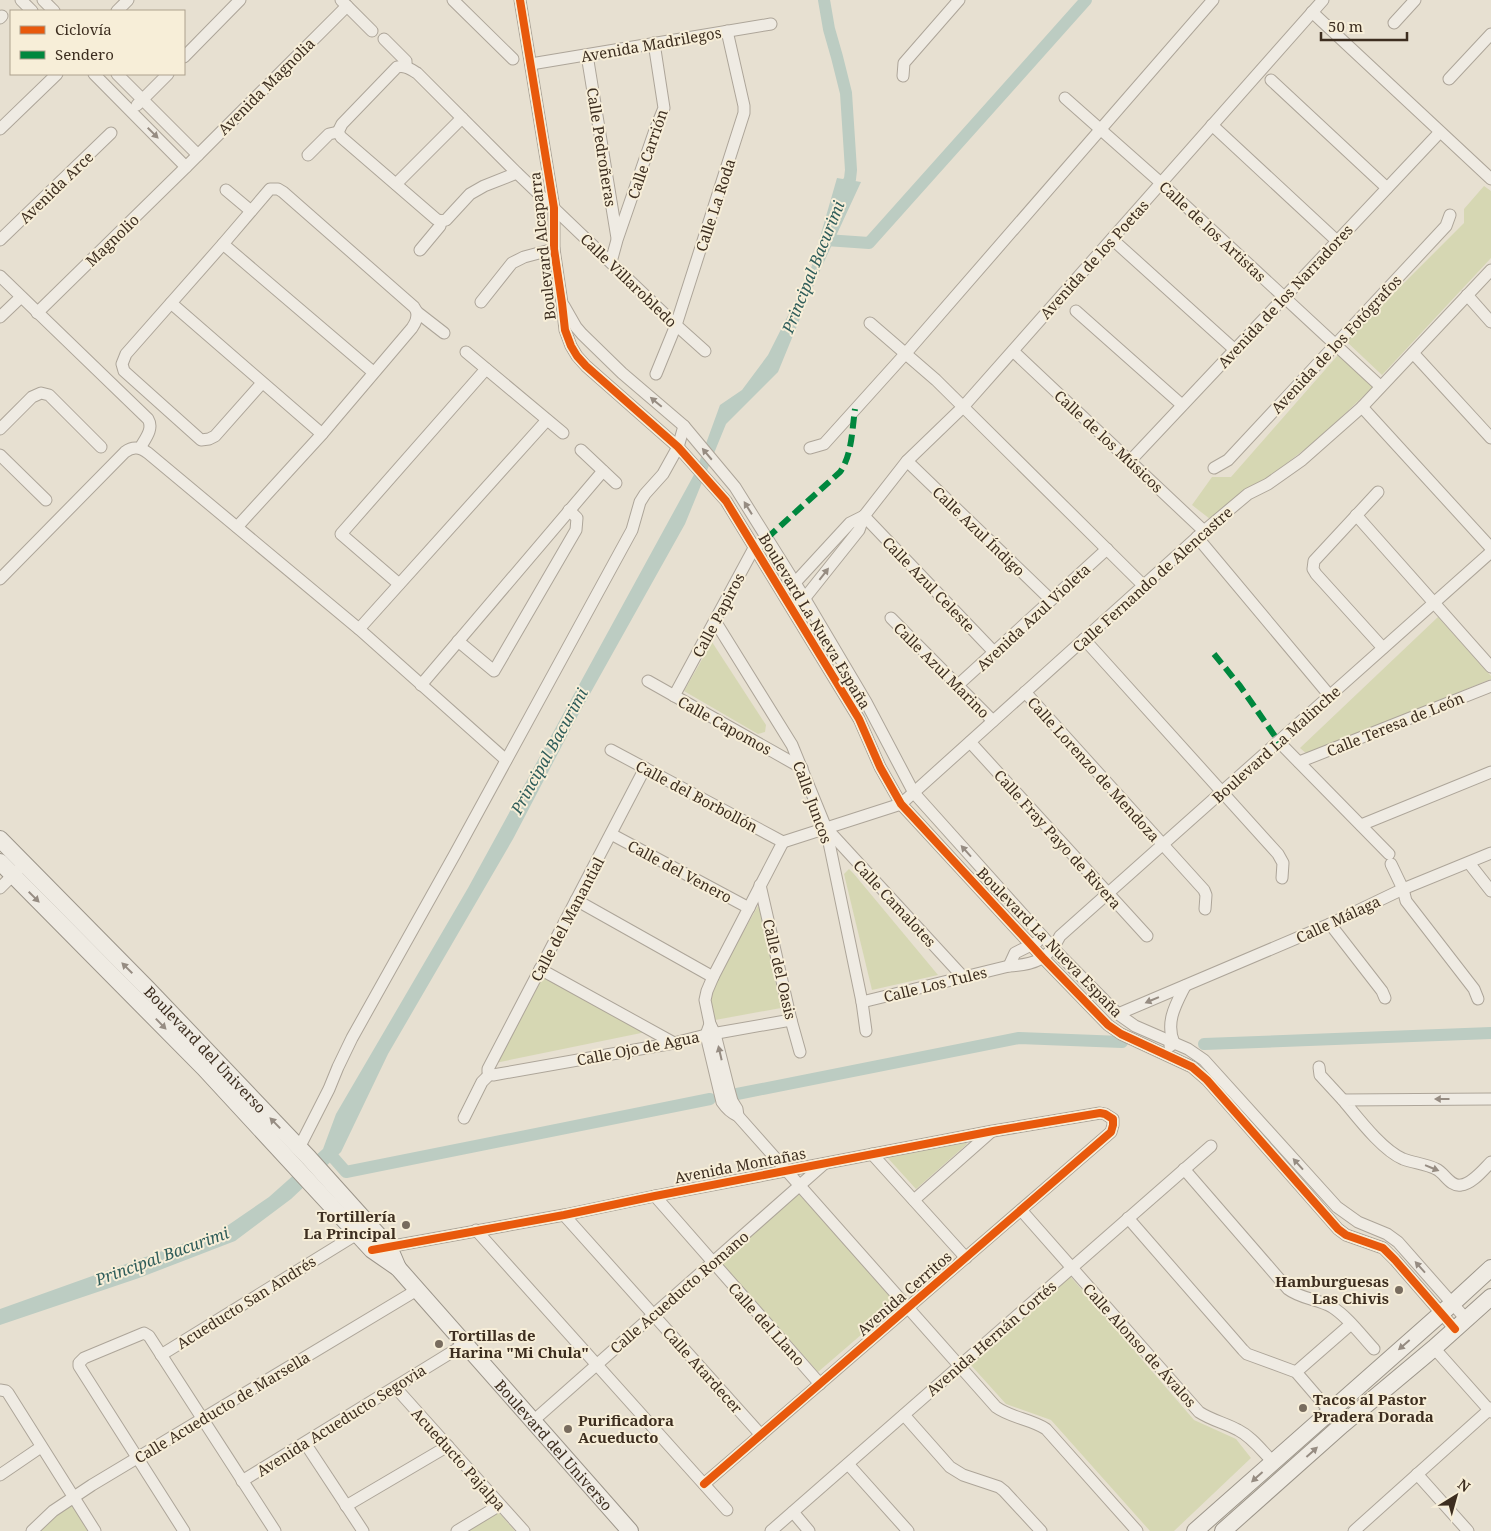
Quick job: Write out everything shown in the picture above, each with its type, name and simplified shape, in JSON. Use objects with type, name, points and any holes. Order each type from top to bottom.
[{"type":"street","points":[[21,0],[31,10]]},
{"type":"street","points":[[43,0],[53,10]]},
{"type":"street","points":[[118,10],[128,0]]},
{"type":"street","points":[[185,56],[240,0]]},
{"type":"street","points":[[453,0],[513,59]]},
{"type":"street","points":[[469,0],[471,18]]},
{"type":"street","name":"Boulevard Alcaparra","points":[[520,0],[554,208],[554,249],[565,330],[568,338],[577,356],[586,366],[681,450],[716,488]]},
{"type":"street","points":[[903,76],[904,63],[959,0]]},
{"type":"street","points":[[810,448],[824,444],[906,353],[1213,0]]},
{"type":"street","name":"Avenida de los Poetas","points":[[794,612],[859,530],[864,516],[907,461],[963,407],[1323,0]]},
{"type":"street","points":[[1394,23],[1415,0]]},
{"type":"street","points":[[344,3],[372,31]]},
{"type":"street","name":"Avenida Magnolia","points":[[186,166],[344,3]]},
{"type":"street","points":[[1312,12],[1491,179]]},
{"type":"street","name":"Avenida Madrilegos","points":[[531,64],[771,24]]},
{"type":"street","name":"Calle La Roda","points":[[656,374],[676,325],[744,113],[727,31]]},
{"type":"street","points":[[1449,79],[1491,34]]},
{"type":"street","name":"Calle Villarobledo","points":[[384,39],[406,61],[406,67],[417,73],[517,173],[705,351]]},
{"type":"street","name":"Calle Carrión","points":[[611,262],[664,108],[654,43]]},
{"type":"street","name":"Calle Pedroñeras","points":[[587,55],[617,240]]},
{"type":"street","points":[[338,132],[342,124],[397,67],[406,67]]},
{"type":"street","points":[[0,130],[56,75]]},
{"type":"street","points":[[95,75],[186,166]]},
{"type":"street","points":[[118,75],[198,155]]},
{"type":"street","points":[[131,111],[167,75]]},
{"type":"street","points":[[1271,80],[1387,188]]},
{"type":"street","name":"Calle de los Artistas","points":[[1065,98],[1102,129],[1380,386]]},
{"type":"street","points":[[396,184],[462,118]]},
{"type":"street","points":[[1212,125],[1337,241]]},
{"type":"street","points":[[308,155],[329,134],[338,132]]},
{"type":"street","points":[[338,132],[341,137],[436,219],[446,220],[470,194],[484,186],[517,173]]},
{"type":"street","name":"Avenida de los Narradores","points":[[1130,460],[1440,132]]},
{"type":"street","name":"Avenida Arce","points":[[0,240],[111,133]]},
{"type":"street","name":"Magnolio","points":[[37,312],[186,166]]},
{"type":"street","points":[[262,383],[214,436],[209,439],[200,440],[124,371],[122,364],[126,354],[268,190],[274,188],[278,189],[414,307],[417,312],[444,333]]},
{"type":"street","points":[[226,190],[251,211]]},
{"type":"street","name":"Avenida de los Fotógrafos","points":[[1214,468],[1228,460],[1336,345],[1446,226],[1450,215]]},
{"type":"street","points":[[420,250],[440,226],[441,220]]},
{"type":"street","points":[[1112,239],[1235,350]]},
{"type":"street","points":[[223,244],[373,372]]},
{"type":"street","points":[[481,302],[512,263],[524,257],[554,249]]},
{"type":"street","name":"Calle Fernando de Alencastre","points":[[783,842],[901,804],[1201,534],[1248,494],[1268,484],[1295,465],[1362,407],[1491,270]]},
{"type":"street","points":[[0,276],[148,419],[150,428],[140,448]]},
{"type":"street","points":[[1467,295],[1491,322]]},
{"type":"street","points":[[0,317],[21,297]]},
{"type":"street","points":[[171,303],[322,434]]},
{"type":"street","name":"Boulevard Alcaparra","points":[[562,303],[582,334],[622,373],[684,426],[722,472]]},
{"type":"street","points":[[1076,310],[1182,406]]},
{"type":"street","points":[[237,528],[322,434],[416,323],[417,312]]},
{"type":"street","points":[[870,323],[936,380],[1144,586]]},
{"type":"street","name":"Calle de los Músicos","points":[[1013,351],[1130,460],[1201,534],[1330,696]]},
{"type":"street","points":[[466,352],[563,433]]},
{"type":"street","points":[[1413,353],[1491,438]]},
{"type":"street","points":[[399,584],[341,534],[486,369]]},
{"type":"street","points":[[0,429],[32,397],[38,393],[44,393],[53,399],[101,447]]},
{"type":"street","points":[[1362,407],[1491,548]]},
{"type":"street","points":[[359,629],[547,420]]},
{"type":"street","points":[[302,1159],[338,1067],[352,1038],[632,530],[640,502],[681,450],[684,426]]},
{"type":"street","points":[[0,579],[125,452],[133,448],[140,448],[359,629],[506,760]]},
{"type":"street","points":[[581,450],[616,483]]},
{"type":"street","points":[[0,455],[46,500]]},
{"type":"street","name":"Calle Azul Índigo","points":[[907,461],[1051,600]]},
{"type":"street","points":[[421,685],[603,471]]},
{"type":"street","name":"Boulevard La Nueva España","points":[[722,472],[735,488],[805,599],[866,702],[914,792],[1054,949],[1118,1014],[1134,1026],[1188,1049],[1204,1060],[1337,1206],[1358,1222],[1387,1234],[1398,1242],[1461,1324]]},
{"type":"street","name":"Boulevard La Nueva España","points":[[716,488],[726,501],[859,719],[880,767],[901,804],[1043,958],[1108,1025],[1121,1034],[1192,1067],[1207,1080],[1338,1229],[1346,1235],[1383,1248],[1447,1308]]},
{"type":"street","points":[[1378,492],[1318,556],[1313,565],[1316,574],[1384,648]]},
{"type":"street","points":[[458,641],[494,671],[576,530],[577,518],[569,510]]},
{"type":"street","points":[[1356,515],[1491,667]]},
{"type":"street","name":"Avenida de los Poetas","points":[[784,596],[850,523],[864,516]]},
{"type":"street","name":"Calle Azul Celeste","points":[[864,516],[994,652]]},
{"type":"street","name":"Calle Papiros","points":[[674,696],[754,548],[767,538]]},
{"type":"street","name":"Avenida Azul Violeta","points":[[958,685],[1107,549]]},
{"type":"street","name":"Boulevard La Malinche","points":[[1054,949],[1060,936],[1491,552]]},
{"type":"street","name":"Calle Azul Marino","points":[[891,618],[993,721]]},
{"type":"street","name":"Calle Juncos","points":[[715,621],[792,745],[826,828],[862,1002],[866,1031]]},
{"type":"street","points":[[1084,639],[1278,854],[1282,863],[1282,878]]},
{"type":"street","name":"Calle Capomos","points":[[648,681],[802,768]]},
{"type":"street","name":"Calle Teresa de León","points":[[1299,762],[1491,686]]},
{"type":"street","name":"Calle Lorenzo de Mendoza","points":[[1025,692],[1204,890],[1206,895],[1205,910]]},
{"type":"street","name":"Calle Fray Payo de Rivera","points":[[970,742],[1147,936]]},
{"type":"street","points":[[1279,742],[1361,825],[1390,859],[1406,901],[1474,989],[1478,999]]},
{"type":"street","name":"Calle del Borbollón","points":[[611,750],[783,842]]},
{"type":"street","name":"Calle del Manantial","points":[[464,1118],[645,768]]},
{"type":"street","points":[[1361,825],[1491,772]]},
{"type":"street","name":"Calle Camalotes","points":[[826,828],[964,978]]},
{"type":"street","name":"Calle del Venero","points":[[611,834],[749,908]]},
{"type":"street","name":"Boulevard del Universo","points":[[0,839],[19,869],[147,988],[302,1159],[331,1194],[357,1234],[372,1250],[398,1268],[630,1531]]},
{"type":"street","points":[[783,842],[713,977],[705,1000],[710,1031],[738,1116],[996,1407],[1009,1415],[1039,1424],[1046,1429],[1137,1531]]},
{"type":"street","name":"Calle Málaga","points":[[1118,1014],[1330,924],[1403,889],[1491,853]]},
{"type":"street","name":"Boulevard del Universo","points":[[0,862],[19,869]]},
{"type":"street","points":[[1469,863],[1491,891]]},
{"type":"street","points":[[0,888],[19,869]]},
{"type":"street","name":"Calle del Oasis","points":[[760,885],[800,1052]]},
{"type":"street","points":[[576,900],[713,977]]},
{"type":"street","points":[[1330,924],[1382,991],[1385,998]]},
{"type":"street","points":[[1009,966],[1015,953],[1045,938],[1060,936]]},
{"type":"street","name":"Calle Los Tules","points":[[862,1002],[1009,966],[1025,966],[1043,958],[1054,949]]},
{"type":"street","points":[[540,969],[674,1043]]},
{"type":"street","points":[[1164,1053],[1174,1043],[1171,1018],[1174,1006],[1185,986]]},
{"type":"street","name":"Calle Ojo de Agua","points":[[489,1071],[493,1075],[674,1043],[710,1031],[791,1020]]},
{"type":"street","points":[[1319,1067],[1320,1074],[1387,1150],[1402,1159],[1438,1169],[1452,1183],[1457,1185],[1468,1183],[1491,1162]]},
{"type":"street","points":[[1343,1100],[1491,1099]]},
{"type":"street","name":"Avenida Montañas","points":[[372,1250],[564,1215],[993,1131],[1100,1114],[1105,1114],[1112,1120]]},
{"type":"street","name":"Avenida Cerritos","points":[[704,1484],[1111,1132],[1112,1120]]},
{"type":"street","points":[[914,1200],[993,1131]]},
{"type":"street","name":"Avenida Hernán Cortés","points":[[771,1531],[1211,1146]]},
{"type":"street","points":[[872,1154],[966,1258]]},
{"type":"street","name":"Calle Acueducto Romano","points":[[533,1421],[825,1163]]},
{"type":"street","points":[[1184,1169],[1288,1289],[1298,1295],[1330,1306],[1339,1312],[1374,1349]]},
{"type":"street","name":"Boulevard del Universo","points":[[331,1194],[389,1247],[398,1268]]},
{"type":"street","name":"Calle del Llano","points":[[655,1196],[820,1384]]},
{"type":"street","name":"Calle Alonso de Ávalos","points":[[1021,1210],[1199,1412],[1240,1431],[1273,1462]]},
{"type":"street","name":"Calle Atardecer","points":[[564,1215],[761,1435]]},
{"type":"street","points":[[1128,1218],[1247,1354],[1296,1372],[1342,1425]]},
{"type":"street","points":[[476,1230],[727,1510]]},
{"type":"street","name":"Acueducto San Andrés","points":[[161,1355],[357,1234]]},
{"type":"street","points":[[1203,1529],[1273,1462],[1491,1268]]},
{"type":"street","name":"Calle Acueducto de Marsella","points":[[32,1531],[53,1511],[74,1497],[417,1290]]},
{"type":"street","points":[[1223,1531],[1342,1425],[1434,1348],[1491,1297]]},
{"type":"street","points":[[1296,1372],[1351,1324]]},
{"type":"street","points":[[184,1531],[79,1366],[79,1363],[84,1358],[138,1334],[144,1333],[149,1336],[274,1531]]},
{"type":"street","name":"Avenida Acueducto Segovia","points":[[242,1481],[465,1344]]},
{"type":"street","points":[[1354,1531],[1490,1410],[1434,1348]]},
{"type":"street","name":"Acueducto Pajalpa","points":[[395,1387],[524,1531]]},
{"type":"street","points":[[4,1392],[95,1531]]},
{"type":"street","points":[[904,1415],[950,1467],[963,1475],[999,1487],[1041,1531]]},
{"type":"street","points":[[305,1443],[363,1531]]},
{"type":"street","points":[[346,1506],[448,1446]]},
{"type":"street","points":[[0,1475],[41,1447]]},
{"type":"street","points":[[848,1464],[908,1531]]},
{"type":"street","points":[[1417,1474],[1468,1531]]},
{"type":"street","points":[[457,1531],[500,1505]]},
{"type":"street","points":[[793,1512],[810,1531]]},
{"type":"green space","points":[[1484,186],[1491,191],[1491,258],[1382,375],[1346,341],[1464,223],[1464,209]]},
{"type":"green space","points":[[1338,355],[1373,387],[1318,439],[1210,519],[1192,505],[1212,477],[1231,477]]},
{"type":"green space","points":[[1438,617],[1491,676],[1491,679],[1307,754],[1300,748]]},
{"type":"green space","points":[[712,642],[766,725],[765,732],[758,734],[684,691]]},
{"type":"green space","points":[[849,869],[938,975],[872,990],[844,874]]},
{"type":"green space","points":[[759,904],[781,1008],[715,1020],[709,993]]},
{"type":"green space","points":[[541,974],[646,1032],[495,1063]]},
{"type":"green space","points":[[965,1141],[967,1144],[916,1189],[886,1156]]},
{"type":"green space","points":[[797,1192],[898,1303],[818,1372],[720,1261]]},
{"type":"green space","points":[[1070,1276],[1194,1420],[1236,1439],[1251,1458],[1174,1531],[1150,1531],[1051,1420],[1006,1404],[969,1363]]},
{"type":"green space","points":[[69,1496],[91,1531],[31,1531]]},
{"type":"green space","points":[[494,1507],[515,1531],[457,1531]]},
{"type":"water","points":[[837,178],[861,182],[817,277],[778,372],[726,424],[685,524],[577,717],[513,839],[388,1054],[341,1152],[291,1199],[235,1241],[139,1278],[0,1325],[0,1309],[221,1230],[269,1197],[323,1149],[336,1114],[468,888],[696,471],[720,405],[742,390],[768,355],[810,272]]},
{"type":"waterway","name":"Principal Bacurimi","points":[[824,0],[829,29],[846,93],[851,170],[850,179],[842,195]]},
{"type":"waterway","points":[[826,240],[869,243],[1086,0]]},
{"type":"waterway","points":[[1204,1044],[1491,1033]]},
{"type":"waterway","points":[[737,1094],[1019,1038],[1122,1042]]},
{"type":"waterway","points":[[331,1155],[346,1172],[710,1099]]},
{"type":"marked path","points":[[767,538],[840,472],[849,450],[855,409]]},
{"type":"marked path","points":[[1214,654],[1240,686],[1279,742]]},
{"type":"cycle path","points":[[520,0],[554,208],[554,249],[565,330],[577,356],[678,447],[726,501],[859,719],[880,767],[901,804],[1043,958],[1108,1025],[1121,1034],[1192,1067],[1207,1080],[1338,1229],[1346,1235],[1383,1248],[1455,1329]]},
{"type":"cycle path","points":[[372,1250],[564,1215],[993,1131],[1100,1113],[1113,1119],[1111,1132],[704,1484]]},
{"type":"place","name":"Tortillería La Principal","points":[[406,1225]]},
{"type":"place","name":"Hamburguesas Las Chivis","points":[[1399,1290]]},
{"type":"place","name":"Tortillas de Harina \"Mi Chula\"","points":[[439,1344]]},
{"type":"place","name":"Tacos al Pastor Pradera Dorada","points":[[1303,1408]]},
{"type":"place","name":"Purificadora Acueducto","points":[[568,1429]]}]
